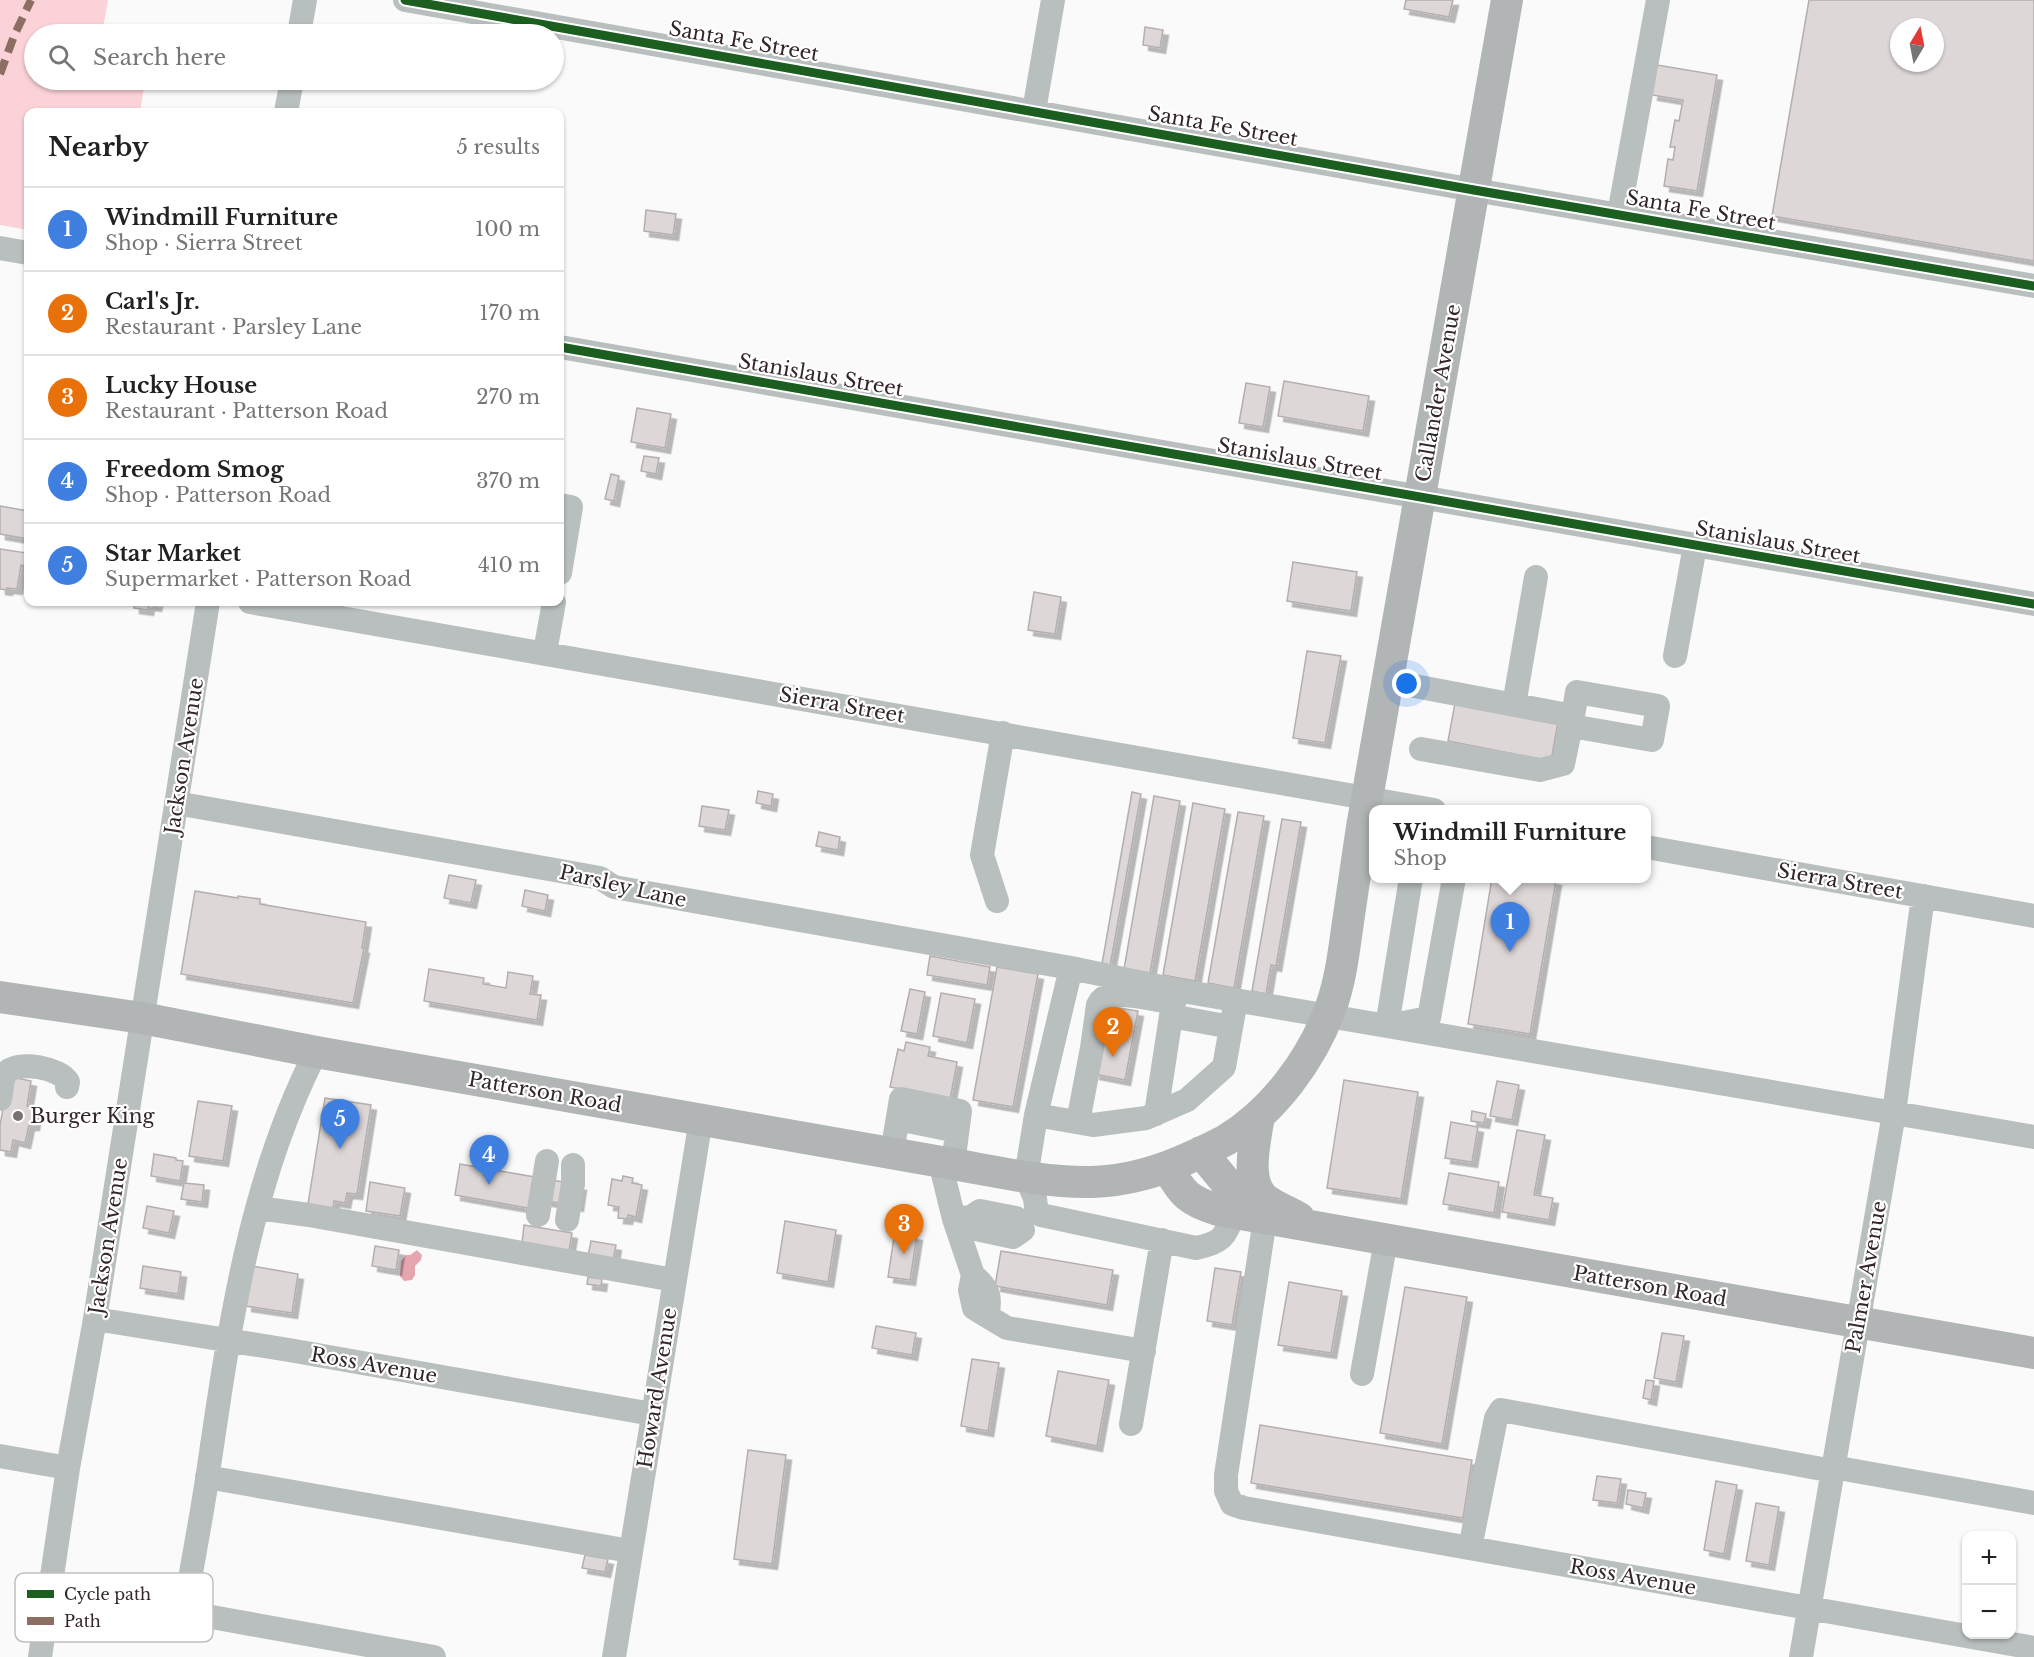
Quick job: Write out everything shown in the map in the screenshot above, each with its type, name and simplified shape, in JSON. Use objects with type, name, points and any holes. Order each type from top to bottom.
[{"type":"main road","name":"Callander Avenue","points":[[1092,1182],[1133,1178],[1168,1168],[1226,1140],[1259,1115],[1281,1092],[1301,1066],[1328,1015],[1342,965],[1367,798],[1506,0]]},
{"type":"main road","name":"Patterson Road","points":[[0,997],[142,1018],[316,1052],[1026,1177],[1092,1182]]},
{"type":"main road","points":[[1259,1115],[1253,1166],[1255,1182],[1265,1199],[1319,1228]]},
{"type":"main road","points":[[1201,1152],[1235,1193],[1265,1219]]},
{"type":"main road","name":"Patterson Road","points":[[1168,1168],[1179,1188],[1196,1203],[1234,1213],[2034,1353]]},
{"type":"street","points":[[301,24],[305,0]]},
{"type":"street","name":"Santa Fe Street","points":[[405,0],[535,11],[1034,111],[1474,190],[2034,286]]},
{"type":"street","points":[[1034,111],[1053,0]]},
{"type":"street","points":[[1619,214],[1658,0]]},
{"type":"street","points":[[287,108],[290,90]]},
{"type":"street","points":[[0,248],[24,252]]},
{"type":"street","name":"Stanislaus Street","points":[[564,348],[2034,604]]},
{"type":"street","points":[[564,506],[571,507],[564,549]]},
{"type":"street","points":[[1675,656],[1695,546]]},
{"type":"street","points":[[1514,705],[1536,577]]},
{"type":"street","name":"Jackson Avenue","points":[[52,1573],[95,1319],[207,606]]},
{"type":"street","name":"Sierra Street","points":[[274,606],[1406,805]]},
{"type":"street","points":[[545,652],[553,606]]},
{"type":"street","points":[[1388,681],[1514,705],[1572,721],[1563,764],[1540,770],[1421,749]]},
{"type":"street","points":[[997,901],[982,855],[1004,733]]},
{"type":"street","name":"Parsley Lane","points":[[176,803],[600,878],[614,887],[1071,968],[1176,990],[2034,1137]]},
{"type":"street","name":"Sierra Street","points":[[1651,848],[2034,916]]},
{"type":"street","points":[[1411,883],[1386,1026],[1429,1018],[1453,883]]},
{"type":"street","name":"Palmer Avenue","points":[[1801,1657],[1894,1113],[1923,896]]},
{"type":"street","points":[[1032,1223],[1036,1207],[1035,1198],[1026,1177],[1036,1115],[1071,968]]},
{"type":"street","points":[[1077,1122],[1098,1005],[1107,996],[1124,996],[1231,1027]]},
{"type":"street","points":[[1036,1115],[1093,1125],[1146,1118],[1187,1100],[1224,1066],[1236,1000]]},
{"type":"street","points":[[1156,1114],[1173,1010]]},
{"type":"street","points":[[191,1573],[228,1340],[242,1269],[266,1178],[297,1090],[316,1052]]},
{"type":"street","points":[[0,1099],[4,1076],[12,1068],[18,1066],[53,1070],[60,1073],[68,1082],[68,1087]]},
{"type":"street","points":[[892,1153],[901,1099],[960,1111],[957,1131],[946,1163],[962,1218],[973,1275],[970,1290],[974,1308],[1007,1328],[1144,1351]]},
{"type":"street","name":"Howard Avenue","points":[[614,1657],[701,1119]]},
{"type":"street","points":[[553,1218],[561,1163]]},
{"type":"street","points":[[258,1208],[309,1215],[674,1280]]},
{"type":"street","points":[[962,1218],[980,1211],[1032,1223],[1162,1240],[1196,1248],[1211,1245],[1226,1236],[1234,1213]]},
{"type":"street","name":"Ross Avenue","points":[[1265,1219],[1226,1475],[1226,1491],[1232,1504],[1244,1508],[2034,1648]]},
{"type":"street","points":[[1131,1424],[1162,1240]]},
{"type":"street","points":[[1362,1374],[1386,1240]]},
{"type":"street","name":"Ross Avenue","points":[[95,1319],[652,1414]]},
{"type":"street","points":[[1470,1548],[1496,1418],[1501,1410],[2034,1503]]},
{"type":"street","points":[[0,1456],[68,1468]]},
{"type":"street","points":[[207,1477],[630,1551]]},
{"type":"street","points":[[213,1617],[434,1657]]},
{"type":"street","name":"Jackson Avenue","points":[[40,1657],[42,1642]]},
{"type":"shaded area","points":[[0,0],[108,0],[104,24],[24,24],[24,90],[144,90],[141,108],[24,108],[24,229],[0,225]]},
{"type":"shaded area","points":[[417,1250],[422,1255],[421,1260],[415,1266],[415,1275],[412,1280],[404,1281],[400,1276],[401,1261],[406,1255]]},
{"type":"building","points":[[1406,0],[1453,0],[1449,17],[1404,9]]},
{"type":"building","points":[[1809,0],[2034,0],[2034,261],[1772,216]]},
{"type":"building","points":[[1145,27],[1163,30],[1160,48],[1143,45]]},
{"type":"building","points":[[1657,65],[1717,75],[1697,191],[1664,186],[1668,159],[1673,160],[1675,147],[1670,147],[1675,120],[1679,121],[1683,100],[1652,95]]},
{"type":"building","points":[[646,210],[676,214],[673,235],[644,231]]},
{"type":"building","points":[[1284,381],[1369,396],[1363,431],[1278,416]]},
{"type":"building","points":[[1246,383],[1270,387],[1263,427],[1239,423]]},
{"type":"building","points":[[637,408],[671,414],[665,448],[631,442]]},
{"type":"building","points":[[644,456],[659,458],[656,474],[641,471]]},
{"type":"building","points":[[611,474],[619,476],[614,501],[605,499]]},
{"type":"building","points":[[0,506],[24,510],[24,538],[0,534]]},
{"type":"building","points":[[0,549],[24,553],[24,566],[21,565],[17,589],[0,589]]},
{"type":"building","points":[[1293,562],[1357,572],[1351,611],[1287,601]]},
{"type":"building","points":[[1034,592],[1061,597],[1055,634],[1028,630]]},
{"type":"building","points":[[134,606],[149,606],[148,610],[134,608]]},
{"type":"building","points":[[1307,651],[1341,656],[1325,743],[1293,738]]},
{"type":"building","points":[[1455,703],[1558,722],[1551,761],[1448,741]]},
{"type":"building","points":[[758,791],[773,794],[771,806],[756,803]]},
{"type":"building","points":[[1132,792],[1141,794],[1110,966],[1102,964]]},
{"type":"building","points":[[1154,796],[1180,801],[1150,973],[1124,969]]},
{"type":"building","points":[[1193,803],[1225,809],[1195,981],[1163,975]]},
{"type":"building","points":[[702,806],[729,810],[725,830],[699,826]]},
{"type":"building","points":[[1238,812],[1264,816],[1234,988],[1208,983]]},
{"type":"building","points":[[1282,819],[1301,822],[1276,966],[1271,965],[1266,994],[1252,991]]},
{"type":"building","points":[[819,832],[840,837],[838,850],[816,846]]},
{"type":"building","points":[[449,875],[476,880],[471,903],[444,898]]},
{"type":"building","points":[[1491,883],[1555,883],[1530,1034],[1468,1024]]},
{"type":"building","points":[[525,890],[548,895],[545,911],[522,906]]},
{"type":"building","points":[[195,891],[260,899],[260,904],[366,922],[362,948],[364,948],[353,1003],[181,974]]},
{"type":"building","points":[[930,956],[990,967],[987,985],[927,975]]},
{"type":"building","points":[[997,967],[1038,974],[1013,1107],[973,1100]]},
{"type":"building","points":[[429,969],[484,978],[483,984],[506,988],[508,972],[533,976],[530,994],[541,995],[537,1020],[424,1001]]},
{"type":"building","points":[[910,989],[925,992],[917,1034],[901,1031]]},
{"type":"building","points":[[941,993],[975,999],[967,1043],[933,1036]]},
{"type":"building","points":[[1107,1006],[1138,1011],[1125,1080],[1094,1074]]},
{"type":"building","points":[[906,1042],[930,1047],[928,1056],[957,1062],[950,1100],[890,1087],[898,1049],[904,1051]]},
{"type":"building","points":[[12,1077],[31,1081],[27,1106],[37,1108],[34,1125],[29,1125],[25,1143],[13,1140],[11,1152],[0,1150],[0,1125],[6,1092]]},
{"type":"building","points":[[1344,1080],[1418,1092],[1401,1199],[1327,1188]]},
{"type":"building","points":[[1497,1081],[1519,1085],[1512,1120],[1490,1116]]},
{"type":"building","points":[[325,1098],[371,1105],[357,1194],[347,1193],[345,1203],[334,1201],[333,1208],[308,1204]]},
{"type":"building","points":[[198,1101],[232,1106],[223,1161],[189,1156]]},
{"type":"building","points":[[1472,1111],[1486,1114],[1484,1123],[1471,1121]]},
{"type":"building","points":[[1451,1122],[1478,1127],[1472,1162],[1445,1158]]},
{"type":"building","points":[[1517,1130],[1545,1135],[1534,1195],[1553,1198],[1549,1220],[1502,1212]]},
{"type":"building","points":[[154,1154],[183,1161],[180,1181],[151,1176]]},
{"type":"building","points":[[460,1164],[581,1185],[578,1206],[535,1199],[533,1209],[455,1195]]},
{"type":"building","points":[[1449,1173],[1499,1182],[1494,1213],[1443,1204]]},
{"type":"building","points":[[623,1176],[633,1178],[632,1183],[642,1185],[636,1217],[628,1215],[627,1219],[618,1218],[619,1207],[608,1205],[612,1179],[622,1181]]},
{"type":"building","points":[[370,1182],[405,1188],[400,1216],[366,1211]]},
{"type":"building","points":[[184,1183],[204,1185],[202,1202],[181,1199]]},
{"type":"building","points":[[147,1206],[174,1211],[169,1233],[143,1228]]},
{"type":"building","points":[[785,1221],[836,1230],[828,1282],[777,1273]]},
{"type":"building","points":[[524,1225],[572,1233],[569,1251],[522,1243]]},
{"type":"building","points":[[895,1231],[917,1235],[910,1280],[888,1277]]},
{"type":"building","points":[[591,1241],[616,1245],[613,1261],[588,1256]]},
{"type":"building","points":[[375,1246],[399,1250],[396,1270],[372,1266]]},
{"type":"building","points":[[1001,1251],[1113,1270],[1107,1305],[995,1286]]},
{"type":"building","points":[[143,1266],[181,1272],[178,1294],[140,1288]]},
{"type":"building","points":[[252,1266],[298,1274],[292,1313],[246,1306]]},
{"type":"building","points":[[1215,1268],[1241,1272],[1232,1325],[1207,1321]]},
{"type":"building","points":[[588,1277],[602,1279],[601,1286],[587,1284]]},
{"type":"building","points":[[1289,1282],[1342,1291],[1331,1353],[1278,1345]]},
{"type":"building","points":[[1405,1287],[1467,1297],[1442,1444],[1380,1433]]},
{"type":"building","points":[[876,1326],[916,1333],[912,1355],[872,1348]]},
{"type":"building","points":[[1662,1333],[1684,1336],[1676,1382],[1654,1378]]},
{"type":"building","points":[[972,1359],[999,1363],[988,1431],[961,1426]]},
{"type":"building","points":[[1058,1371],[1109,1380],[1097,1446],[1046,1436]]},
{"type":"building","points":[[1646,1380],[1654,1381],[1651,1400],[1643,1398]]},
{"type":"building","points":[[1260,1425],[1472,1460],[1463,1518],[1251,1483]]},
{"type":"building","points":[[748,1450],[786,1455],[772,1564],[734,1559]]},
{"type":"building","points":[[1597,1476],[1621,1479],[1617,1503],[1593,1500]]},
{"type":"building","points":[[1716,1481],[1737,1485],[1724,1554],[1704,1550]]},
{"type":"building","points":[[1628,1490],[1646,1493],[1643,1508],[1626,1504]]},
{"type":"building","points":[[1756,1503],[1779,1507],[1769,1565],[1746,1561]]},
{"type":"building","points":[[585,1555],[608,1559],[605,1572],[582,1568]]},
{"type":"marked path","points":[[0,74],[31,0]]},
{"type":"cycle path","points":[[405,0],[540,24]]},
{"type":"cycle path","points":[[564,28],[1474,190],[2034,286]]},
{"type":"cycle path","points":[[564,348],[2034,604]]},
{"type":"place","name":"Windmill Furniture","points":[[1510,952]]},
{"type":"place","name":"Carl's Jr.","points":[[1113,1057]]},
{"type":"place","name":"Burger King","points":[[18,1116]]},
{"type":"place","name":"Star Market","points":[[340,1149]]},
{"type":"place","name":"Freedom Smog","points":[[489,1185]]},
{"type":"place","name":"Lucky House","points":[[904,1254]]}]
